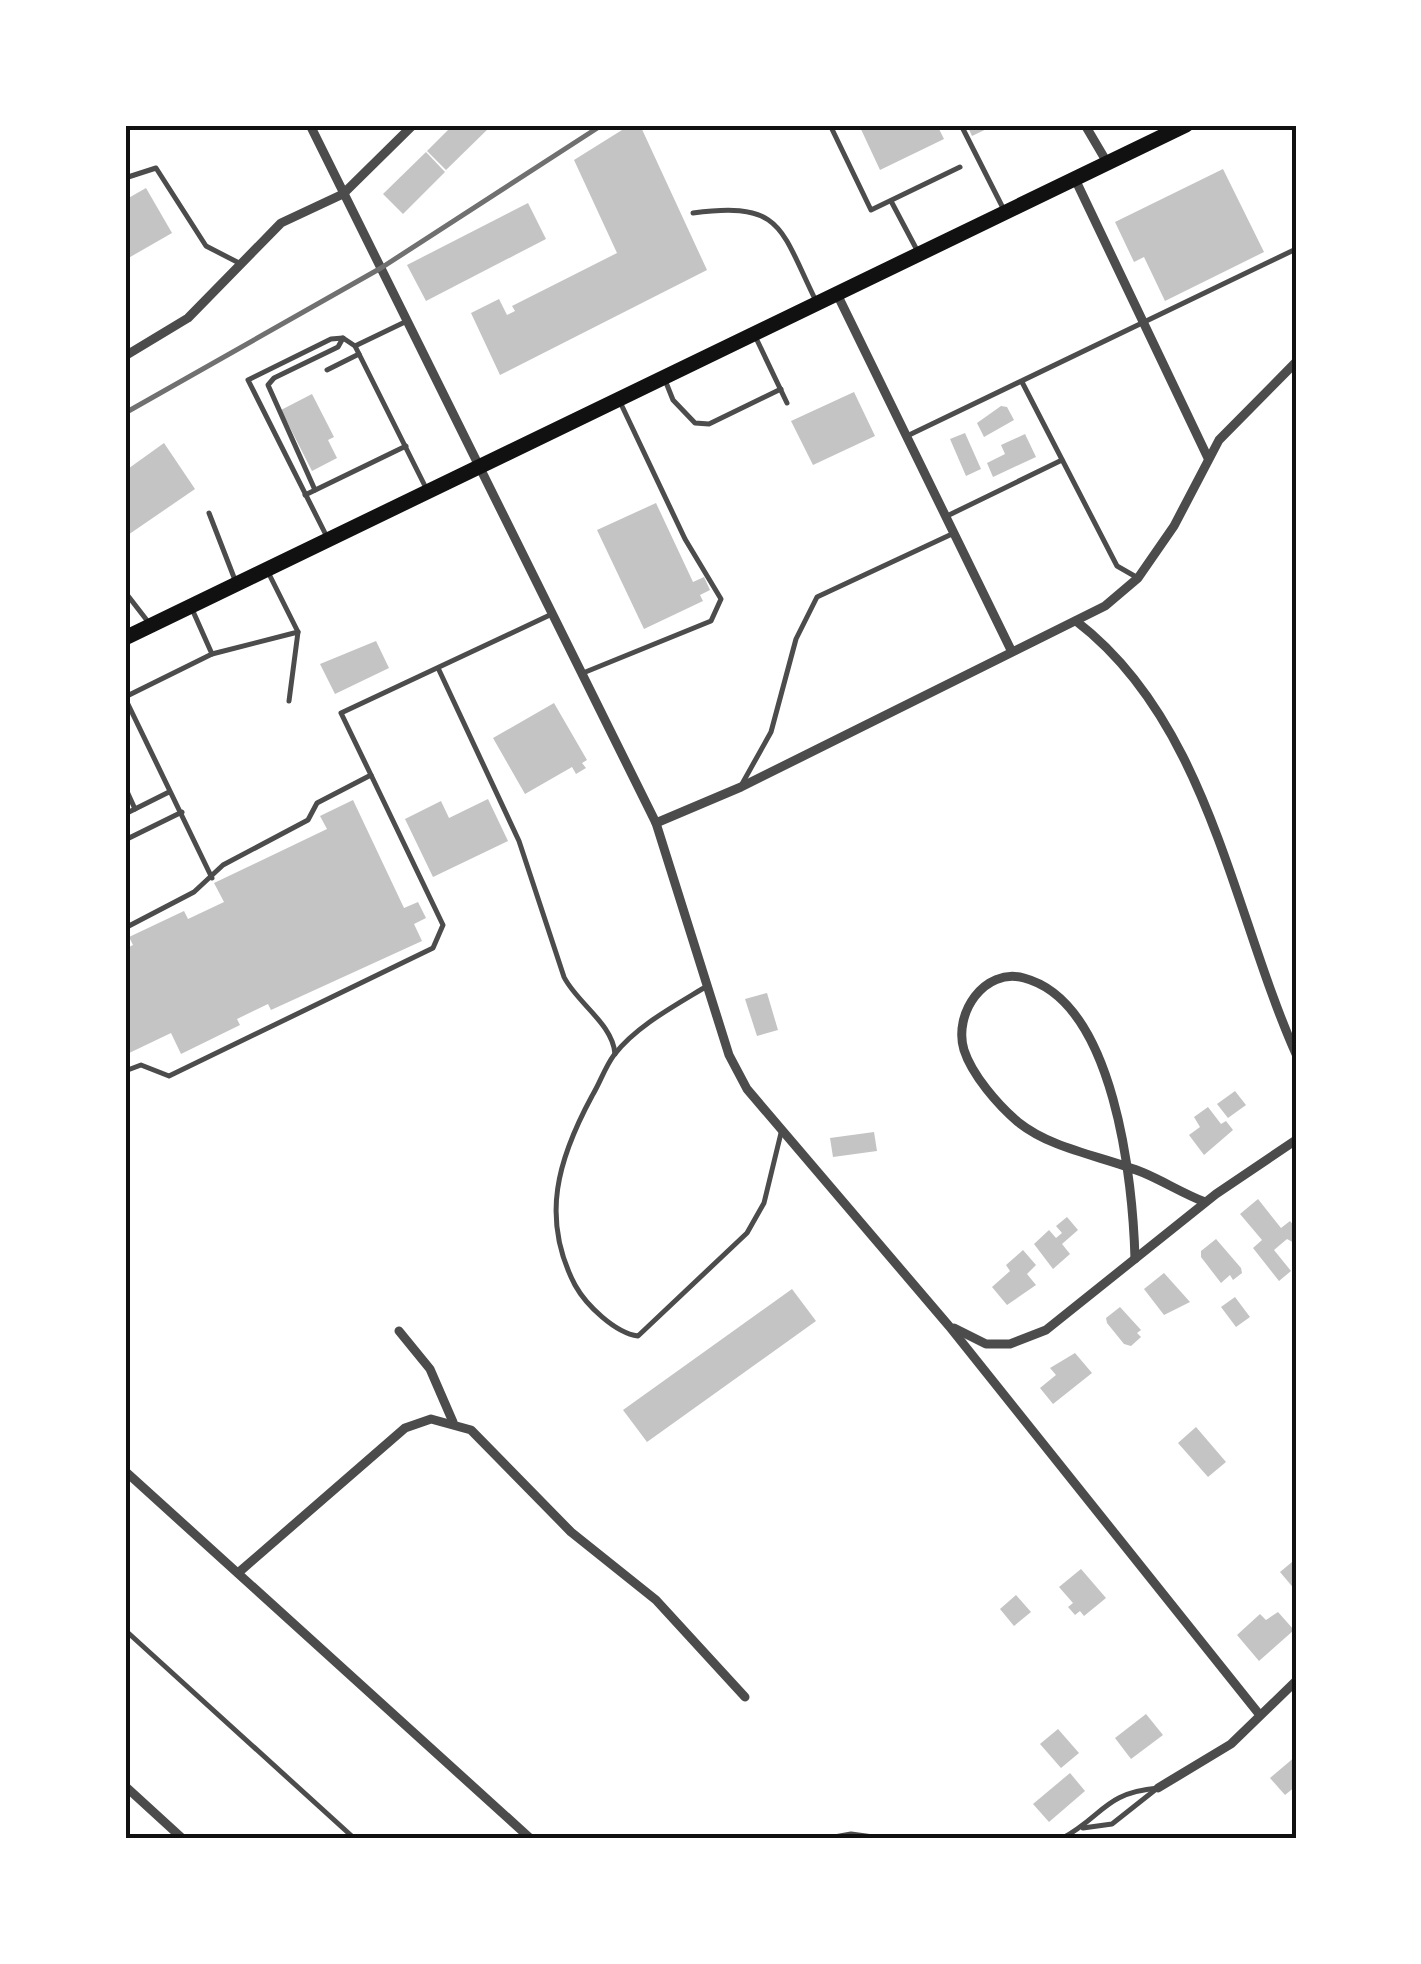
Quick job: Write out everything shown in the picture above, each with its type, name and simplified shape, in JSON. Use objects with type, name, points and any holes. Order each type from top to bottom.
[{"type":"main road","points":[[125,638],[1186,125]]},
{"type":"street","points":[[310,125],[656,822],[728,1055],[747,1090],[949,1326],[1259,1714]]},
{"type":"street","points":[[125,356],[188,318],[282,223],[344,194],[413,125]]},
{"type":"street","points":[[1085,125],[1108,164]]},
{"type":"street","points":[[1075,179],[1208,458]]},
{"type":"street","points":[[837,294],[1012,650]]},
{"type":"street","points":[[656,822],[741,787],[1105,606],[1138,578],[1174,526],[1208,458],[1261,394],[1296,362]]},
{"type":"street","points":[[1076,622],[1102,641],[1137,680],[1170,732],[1207,815],[1296,1054]]},
{"type":"street","points":[[1135,1259],[1126,1168],[1110,1082],[1081,1025],[1052,993],[1031,980],[1002,977],[984,986],[963,1019],[964,1050],[975,1073],[1014,1119],[1036,1135],[1126,1168],[1205,1202]]},
{"type":"street","points":[[949,1326],[986,1344],[1026,1340],[1046,1330],[1205,1202],[1296,1140]]},
{"type":"street","points":[[399,1331],[430,1369],[452,1422]]},
{"type":"street","points":[[238,1573],[406,1428],[432,1418],[452,1422],[488,1444],[571,1532],[656,1600],[745,1697]]},
{"type":"street","points":[[125,1471],[518,1835],[531,1839]]},
{"type":"street","points":[[1158,1788],[1216,1754],[1296,1681]]},
{"type":"street","points":[[125,1786],[183,1839]]},
{"type":"lane","points":[[830,125],[871,210],[960,167]]},
{"type":"lane","points":[[961,125],[1006,213]]},
{"type":"lane","points":[[125,178],[156,168],[206,246],[240,264]]},
{"type":"lane","points":[[891,201],[919,254]]},
{"type":"lane","points":[[693,213],[735,208],[762,212],[782,231],[818,303]]},
{"type":"lane","points":[[906,437],[1296,249]]},
{"type":"lane","points":[[356,346],[406,321]]},
{"type":"lane","points":[[755,334],[787,403]]},
{"type":"lane","points":[[315,490],[268,385],[338,347],[342,338]]},
{"type":"lane","points":[[329,540],[248,380],[331,339],[342,338],[356,346],[428,492]]},
{"type":"lane","points":[[327,370],[359,354]]},
{"type":"lane","points":[[664,378],[673,400],[695,423],[709,424],[780,390]]},
{"type":"lane","points":[[1022,382],[1118,566],[1138,578]]},
{"type":"lane","points":[[583,673],[710,621],[721,599],[685,539],[619,400]]},
{"type":"lane","points":[[305,495],[406,446]]},
{"type":"lane","points":[[944,517],[1062,460]]},
{"type":"lane","points":[[209,513],[236,584]]},
{"type":"lane","points":[[741,787],[770,732],[796,639],[817,597],[952,534]]},
{"type":"lane","points":[[266,569],[298,632],[289,701]]},
{"type":"lane","points":[[125,592],[150,626]]},
{"type":"lane","points":[[190,606],[212,654]]},
{"type":"lane","points":[[125,1071],[140,1065],[170,1076],[433,948],[442,925],[340,713],[553,614]]},
{"type":"lane","points":[[212,878],[125,698],[212,654],[298,632]]},
{"type":"lane","points":[[438,669],[519,841],[564,977],[572,994],[606,1029],[614,1054]]},
{"type":"lane","points":[[125,928],[212,878],[223,865],[308,820],[316,803],[371,775]]},
{"type":"lane","points":[[125,788],[135,809]]},
{"type":"lane","points":[[125,814],[169,792]]},
{"type":"lane","points":[[125,840],[182,812]]},
{"type":"lane","points":[[707,986],[665,1011],[614,1054],[574,1129],[558,1174],[554,1208],[559,1255],[581,1296],[625,1334],[638,1336],[747,1234],[764,1203],[781,1134]]},
{"type":"lane","points":[[125,1630],[355,1839]]},
{"type":"lane","points":[[1083,1828],[1112,1824],[1158,1788]]},
{"type":"lane","points":[[1061,1839],[1083,1828],[1122,1792],[1158,1788]]},
{"type":"lane","points":[[823,1839],[852,1834],[888,1839]]},
{"type":"building","points":[[453,125],[492,125],[446,170],[427,151]]},
{"type":"building","points":[[630,125],[640,125],[707,270],[500,375],[471,313],[499,299],[507,315],[515,311],[512,306],[617,253],[574,160]]},
{"type":"building","points":[[859,125],[937,125],[944,139],[880,170]]},
{"type":"building","points":[[967,125],[995,125],[972,136]]},
{"type":"building","points":[[426,152],[445,172],[403,214],[383,194]]},
{"type":"building","points":[[1223,169],[1264,252],[1165,301],[1144,257],[1134,262],[1115,222]]},
{"type":"building","points":[[146,188],[172,233],[125,260],[125,200]]},
{"type":"building","points":[[528,203],[546,239],[426,301],[407,265]]},
{"type":"building","points":[[854,392],[875,436],[813,465],[791,421]]},
{"type":"building","points":[[312,394],[334,437],[328,440],[337,458],[312,471],[281,410]]},
{"type":"building","points":[[1001,406],[1007,407],[1014,420],[984,437],[977,423]]},
{"type":"building","points":[[965,433],[981,469],[966,476],[950,439]]},
{"type":"building","points":[[1025,434],[1036,457],[993,477],[987,463],[1005,454],[1001,445]]},
{"type":"building","points":[[164,443],[195,489],[125,537],[125,471]]},
{"type":"building","points":[[656,503],[693,582],[704,577],[710,590],[700,595],[703,601],[644,629],[597,530]]},
{"type":"building","points":[[376,641],[389,668],[335,694],[320,664]]},
{"type":"building","points":[[554,703],[587,760],[582,763],[586,768],[576,774],[572,767],[525,794],[493,738]]},
{"type":"building","points":[[488,799],[508,841],[433,877],[405,819],[441,801],[449,818]]},
{"type":"building","points":[[353,800],[404,908],[418,902],[426,918],[414,924],[422,941],[271,1010],[268,1004],[237,1019],[240,1025],[181,1054],[171,1033],[125,1055],[125,949],[133,945],[129,937],[184,911],[188,919],[224,902],[214,883],[327,829],[320,816]]},
{"type":"building","points":[[767,993],[778,1030],[757,1036],[745,999]]},
{"type":"building","points":[[1235,1091],[1246,1105],[1228,1118],[1217,1104]]},
{"type":"building","points":[[1208,1107],[1221,1124],[1226,1121],[1233,1130],[1204,1155],[1189,1135],[1200,1127],[1194,1117]]},
{"type":"building","points":[[874,1132],[877,1151],[833,1157],[830,1138]]},
{"type":"building","points":[[1258,1199],[1281,1228],[1290,1221],[1296,1228],[1296,1244],[1287,1239],[1274,1250],[1291,1271],[1279,1281],[1253,1248],[1262,1240],[1240,1214]]},
{"type":"building","points":[[1067,1217],[1078,1230],[1062,1244],[1070,1254],[1053,1269],[1034,1244],[1049,1230],[1056,1238],[1062,1233],[1056,1226]]},
{"type":"building","points":[[1216,1239],[1241,1268],[1242,1273],[1233,1280],[1230,1275],[1221,1283],[1201,1257],[1201,1251]]},
{"type":"building","points":[[1023,1250],[1036,1265],[1027,1274],[1036,1285],[1007,1305],[992,1287],[1010,1271],[1006,1265]]},
{"type":"building","points":[[1164,1273],[1190,1302],[1164,1315],[1144,1289]]},
{"type":"building","points":[[792,1289],[816,1321],[647,1442],[623,1410]]},
{"type":"building","points":[[1235,1297],[1250,1317],[1236,1327],[1221,1307]]},
{"type":"building","points":[[1120,1307],[1141,1330],[1137,1333],[1141,1337],[1131,1346],[1124,1344],[1107,1323],[1106,1318]]},
{"type":"building","points":[[1075,1353],[1092,1373],[1053,1404],[1040,1388],[1056,1375],[1050,1368]]},
{"type":"building","points":[[1196,1427],[1226,1462],[1208,1477],[1178,1443]]},
{"type":"building","points":[[1292,1562],[1296,1567],[1296,1591],[1280,1572]]},
{"type":"building","points":[[1081,1569],[1106,1598],[1084,1616],[1080,1611],[1075,1615],[1068,1607],[1073,1603],[1059,1587]]},
{"type":"building","points":[[1016,1595],[1031,1612],[1014,1626],[1000,1609]]},
{"type":"building","points":[[1278,1612],[1294,1630],[1259,1661],[1237,1635],[1260,1614],[1266,1620]]},
{"type":"building","points":[[1146,1714],[1163,1735],[1131,1759],[1115,1738]]},
{"type":"building","points":[[1058,1729],[1079,1753],[1061,1768],[1040,1744]]},
{"type":"building","points":[[1296,1756],[1296,1786],[1285,1795],[1270,1778]]},
{"type":"building","points":[[1070,1773],[1085,1791],[1049,1822],[1033,1804]]},
{"type":"railway","points":[[125,413],[381,268],[602,125]]}]
